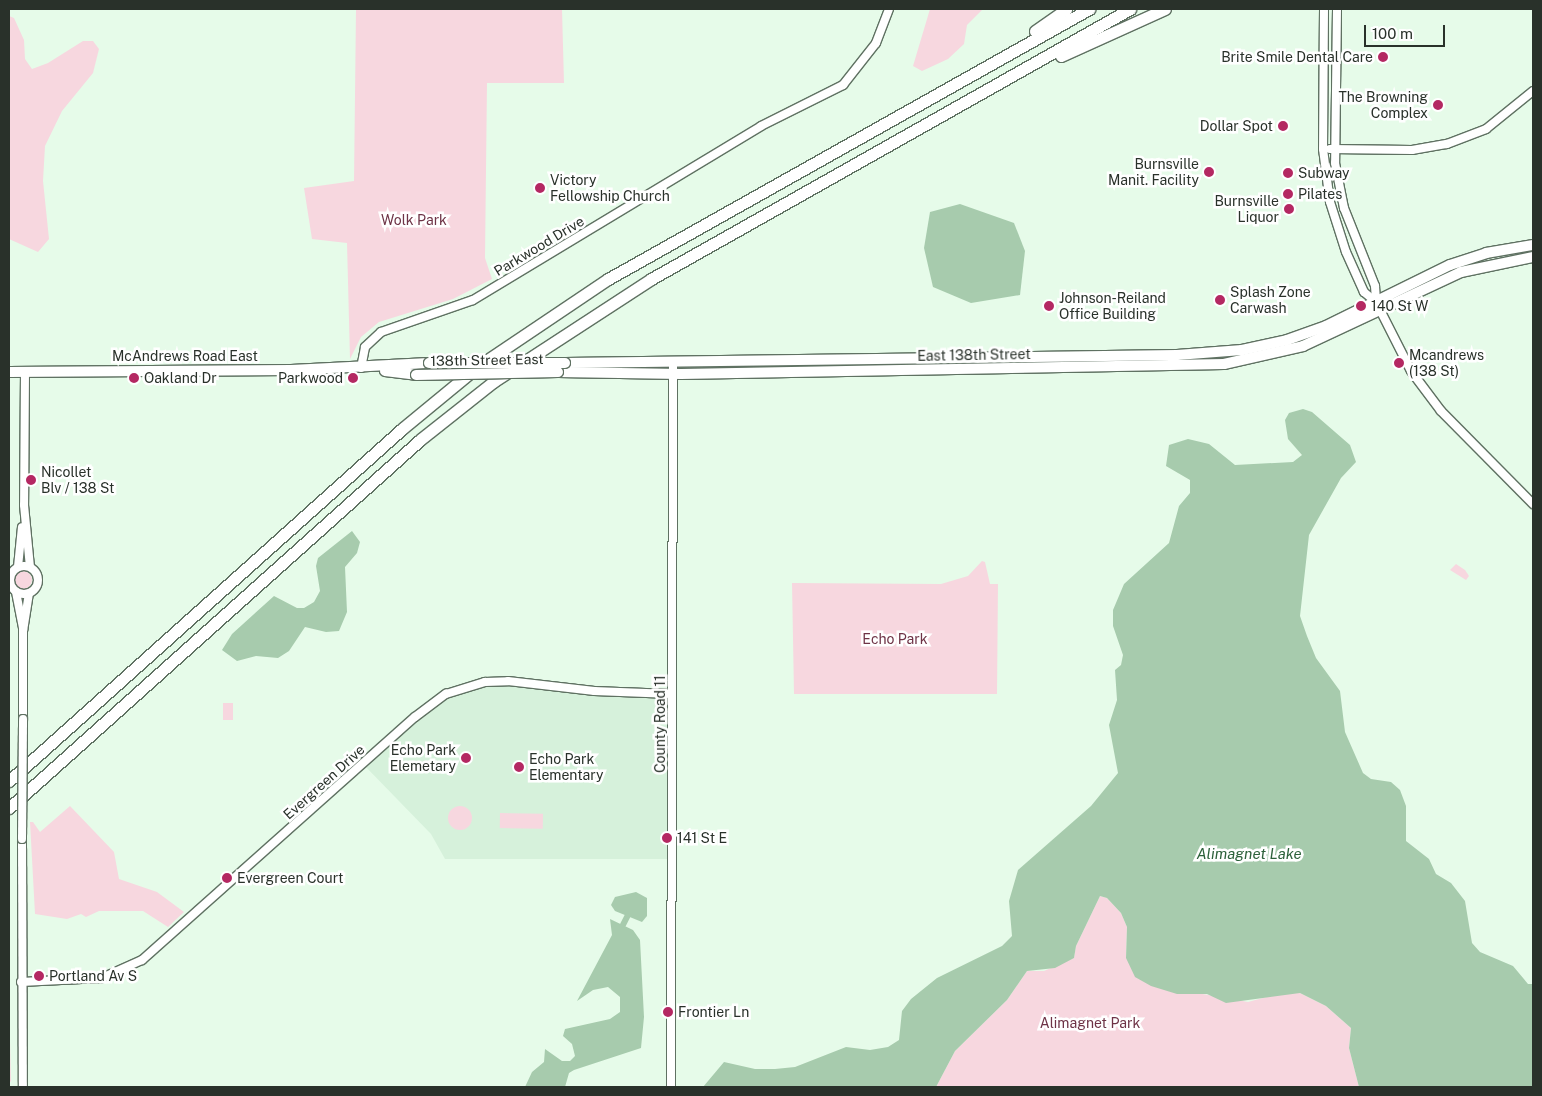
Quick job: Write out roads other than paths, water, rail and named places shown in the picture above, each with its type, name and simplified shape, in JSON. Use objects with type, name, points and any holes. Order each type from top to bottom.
[{"type":"highway","points":[[955,84],[1066,9]]},
{"type":"highway","points":[[9,781],[403,428],[477,367],[608,279],[1089,9]]},
{"type":"highway","points":[[9,808],[414,446],[493,382],[651,279],[1000,84],[1130,9]]},
{"type":"highway","points":[[1000,84],[1166,9]]},
{"type":"main road","name":"East 138th Street","points":[[565,363],[1209,354],[1287,340],[1376,302],[1450,265],[1486,253],[1533,246]]},
{"type":"main road","name":"East 138th Street","points":[[558,372],[673,375],[1224,364],[1303,346],[1381,312],[1461,272],[1533,257]]},
{"type":"main road","name":"McAndrews Road East","points":[[9,372],[362,368],[429,363]]},
{"type":"main road","name":"138th Street East","points":[[429,363],[565,363]]},
{"type":"main road","name":"McAndrews Road East","points":[[362,368],[416,375]]},
{"type":"main road","name":"138th Street East","points":[[416,375],[558,372]]},
{"type":"street","name":"Parkwood Drive","points":[[362,368],[365,347],[381,332],[472,300],[761,126],[843,84],[876,43],[888,9]]},
{"type":"street","points":[[1324,9],[1323,149],[1328,193],[1337,227],[1364,292],[1376,302]]},
{"type":"street","points":[[1337,9],[1334,149],[1344,208],[1375,286],[1376,302],[1411,371],[1441,411],[1533,504]]},
{"type":"street","points":[[1323,149],[1412,150],[1455,142],[1496,123],[1533,91]]},
{"type":"street","name":"County Road 11","points":[[671,1087],[673,361]]},
{"type":"street","points":[[23,1087],[21,982],[23,631],[29,593],[38,580],[30,567],[24,505],[25,371]]},
{"type":"street","points":[[23,631],[16,592],[10,586],[24,505]]},
{"type":"street","points":[[13,571],[30,567]]},
{"type":"street","points":[[16,592],[29,593]]},
{"type":"street","name":"Evergreen Drive","points":[[21,982],[102,978],[142,960],[415,717],[446,694],[485,682],[508,681],[594,691],[672,694]]},
{"type":"water","points":[[960,204],[1014,223],[1025,251],[1020,295],[971,303],[933,287],[924,248],[930,212]]},
{"type":"water","name":"Alimagnet Lake","points":[[1303,409],[1312,412],[1350,445],[1356,462],[1341,478],[1309,535],[1300,616],[1316,658],[1340,691],[1345,732],[1363,773],[1371,779],[1391,782],[1400,790],[1406,806],[1406,841],[1429,859],[1436,874],[1451,883],[1465,901],[1472,943],[1480,952],[1513,966],[1528,984],[1533,984],[1533,1087],[1359,1087],[1349,1048],[1351,1028],[1326,1006],[1300,993],[1226,1003],[1207,994],[1177,994],[1151,986],[1135,977],[1126,958],[1127,927],[1121,913],[1107,898],[1100,896],[1076,946],[1074,958],[1055,968],[1027,971],[1007,1000],[955,1051],[936,1087],[703,1087],[724,1062],[755,1069],[775,1069],[795,1067],[846,1047],[870,1050],[888,1047],[899,1040],[902,1011],[911,999],[937,978],[1002,946],[1012,936],[1009,901],[1018,870],[1091,806],[1118,773],[1109,725],[1117,700],[1115,670],[1121,665],[1123,655],[1113,626],[1113,610],[1124,584],[1169,543],[1179,506],[1190,493],[1190,480],[1166,466],[1169,445],[1188,439],[1209,444],[1235,465],[1293,462],[1302,455],[1288,439],[1285,420],[1289,413]]},
{"type":"water","points":[[352,531],[360,542],[357,553],[345,567],[347,612],[339,631],[326,632],[305,627],[289,651],[278,658],[256,656],[237,661],[222,650],[232,634],[274,596],[297,608],[304,608],[314,602],[320,591],[316,566],[318,558]]},
{"type":"water","points":[[636,892],[647,898],[647,916],[642,922],[615,911],[611,905],[615,897]]},
{"type":"water","points":[[610,919],[633,930],[640,940],[644,1017],[641,1048],[574,1070],[569,1073],[565,1087],[525,1087],[532,1072],[544,1062],[545,1049],[562,1061],[570,1061],[575,1056],[572,1044],[563,1036],[565,1029],[610,1019],[620,1012],[620,997],[608,987],[593,990],[577,1001],[612,935]]},
{"type":"waterway","points":[[623,925],[627,917]]},
{"type":"place","name":"Brite Smile Dental Care","points":[[1383,57]]},
{"type":"place","name":"The Browning Complex","points":[[1438,105]]},
{"type":"place","name":"Dollar Spot","points":[[1283,126]]},
{"type":"place","name":"Burnsville Manit. Facility","points":[[1209,172]]},
{"type":"place","name":"Subway","points":[[1288,173]]},
{"type":"place","name":"Victory Fellowship Church","points":[[540,188]]},
{"type":"place","name":"Pilates","points":[[1288,194]]},
{"type":"place","name":"Burnsville Liquor","points":[[1289,209]]},
{"type":"place","name":"Splash Zone Carwash","points":[[1220,300]]},
{"type":"place","name":"Johnson-Reiland Office Building","points":[[1049,306]]},
{"type":"place","name":"140 St W","points":[[1361,306]]},
{"type":"place","name":"Mcandrews (138 St)","points":[[1399,363]]},
{"type":"place","name":"Oakland Dr","points":[[134,378]]},
{"type":"place","name":"Parkwood","points":[[353,378]]},
{"type":"place","name":"Nicollet Blv / 138 St","points":[[31,480]]},
{"type":"place","name":"Echo Park Elemetary","points":[[466,758]]},
{"type":"place","name":"Echo Park Elementary","points":[[519,767]]},
{"type":"place","name":"141 St E","points":[[667,838]]},
{"type":"place","name":"Evergreen Court","points":[[227,878]]},
{"type":"place","name":"Portland Av S","points":[[39,976]]},
{"type":"place","name":"Frontier Ln","points":[[668,1012]]},
{"type":"park label","name":"Wolk Park","points":[[414,220]]},
{"type":"park label","name":"Echo Park","points":[[895,639]]},
{"type":"park label","name":"Alimagnet Park","points":[[1090,1023]]}]
